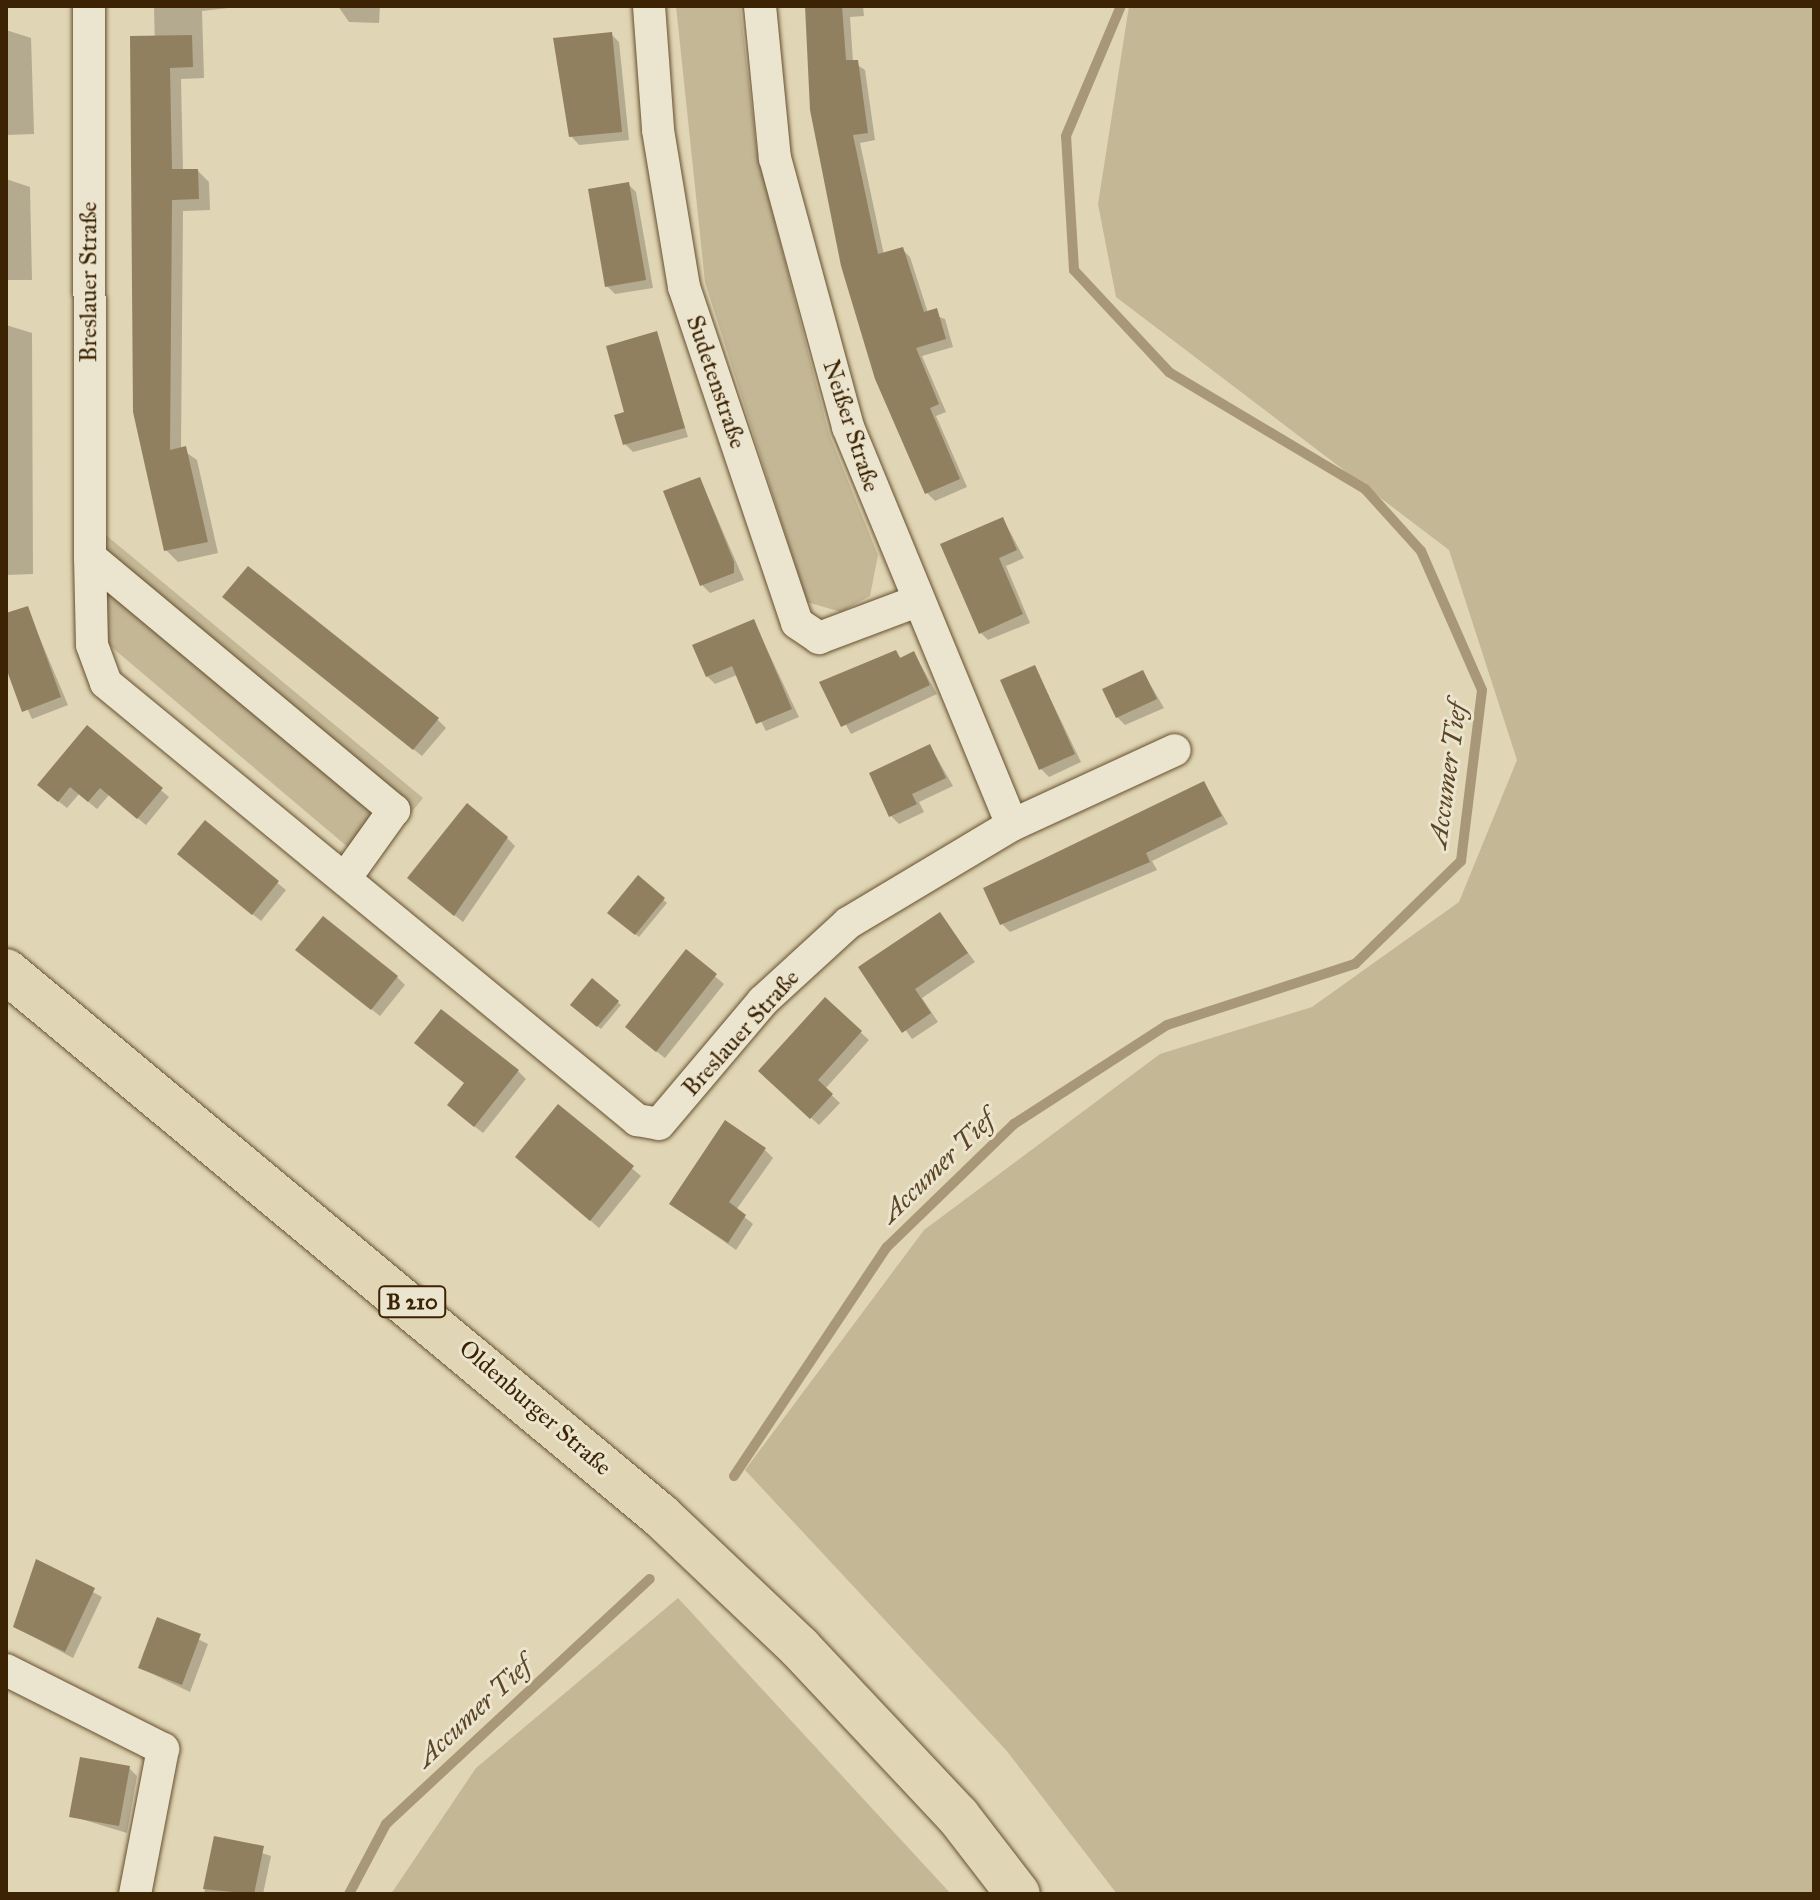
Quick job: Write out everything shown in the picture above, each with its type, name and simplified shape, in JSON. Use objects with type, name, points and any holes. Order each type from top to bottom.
[{"type":"main road","name":"Oldenburger Straße","points":[[6,971],[661,1516],[831,1681],[958,1816],[1018,1894]]},
{"type":"street","name":"Breslauer Straße","points":[[89,6],[92,645],[106,683],[346,877],[637,1120],[659,1124],[763,1001],[848,923],[1012,825],[1175,750]]},
{"type":"street","name":"Sudetenstraße","points":[[649,6],[658,130],[684,287],[797,623],[819,638],[915,602]]},
{"type":"street","name":"Neißer Straße","points":[[760,6],[775,158],[848,427],[915,602],[1012,825]]},
{"type":"street","points":[[90,557],[394,810],[346,877]]},
{"type":"street","points":[[6,1670],[163,1749],[135,1894]]},
{"type":"shaded area","points":[[676,6],[740,6],[757,152],[829,434],[878,555],[870,596],[841,612],[807,602],[705,282]]},
{"type":"shaded area","points":[[1129,6],[1814,6],[1814,1894],[1117,1894],[1006,1750],[745,1470],[924,1230],[1160,1054],[1312,1007],[1459,902],[1517,760],[1449,550],[1116,297],[1098,204]]},
{"type":"shaded area","points":[[84,517],[423,798],[369,865],[82,622]]},
{"type":"shaded area","points":[[678,1598],[951,1894],[391,1894],[476,1768]]},
{"type":"building","points":[[805,6],[842,6],[846,60],[858,60],[868,133],[853,135],[878,254],[903,247],[924,312],[937,308],[946,339],[916,348],[939,404],[930,408],[960,479],[925,494],[875,379],[841,266],[810,110]]},
{"type":"building","points":[[612,32],[622,132],[569,137],[553,38]]},
{"type":"building","points":[[192,35],[193,67],[170,68],[172,169],[198,169],[199,199],[172,200],[170,450],[186,446],[208,542],[164,551],[133,412],[130,36]]},
{"type":"building","points":[[629,182],[646,280],[605,287],[588,189]]},
{"type":"building","points":[[657,331],[685,428],[623,445],[614,415],[624,412],[606,346]]},
{"type":"building","points":[[700,477],[734,562],[734,573],[700,586],[663,491]]},
{"type":"building","points":[[1003,517],[1017,550],[999,558],[1023,614],[979,634],[940,544]]},
{"type":"building","points":[[248,566],[439,718],[413,750],[222,597]]},
{"type":"building","points":[[28,606],[61,697],[22,712],[6,668],[6,613]]},
{"type":"building","points":[[754,619],[792,709],[756,724],[732,666],[706,677],[692,645]]},
{"type":"building","points":[[896,650],[900,658],[914,651],[930,685],[841,727],[819,682]]},
{"type":"building","points":[[1035,665],[1075,754],[1039,770],[1000,680]]},
{"type":"building","points":[[1143,670],[1157,699],[1116,718],[1102,689]]},
{"type":"building","points":[[87,725],[163,788],[137,819],[100,788],[88,802],[70,787],[58,802],[37,785]]},
{"type":"building","points":[[930,744],[946,778],[912,794],[917,804],[889,817],[869,773]]},
{"type":"building","points":[[1204,781],[1222,816],[1146,853],[1150,862],[1000,925],[983,888]]},
{"type":"building","points":[[467,803],[508,837],[454,916],[407,878]]},
{"type":"building","points":[[205,820],[279,881],[252,915],[177,854]]},
{"type":"building","points":[[638,875],[665,898],[635,935],[607,913]]},
{"type":"building","points":[[940,912],[968,953],[915,989],[931,1013],[902,1033],[858,967]]},
{"type":"building","points":[[323,916],[398,976],[371,1010],[295,950]]},
{"type":"building","points":[[686,949],[717,974],[656,1052],[625,1027]]},
{"type":"building","points":[[592,978],[619,1001],[597,1027],[570,1005]]},
{"type":"building","points":[[825,997],[862,1031],[818,1080],[833,1094],[810,1119],[758,1071]]},
{"type":"building","points":[[441,1009],[519,1070],[474,1127],[447,1105],[464,1083],[414,1043]]},
{"type":"building","points":[[558,1104],[634,1166],[590,1221],[515,1157]]},
{"type":"building","points":[[725,1120],[766,1148],[729,1202],[746,1215],[728,1243],[669,1204]]},
{"type":"building","points":[[36,1559],[95,1588],[65,1652],[13,1627]]},
{"type":"building","points":[[157,1617],[201,1634],[182,1685],[138,1668]]},
{"type":"building","points":[[80,1757],[130,1766],[119,1826],[69,1817]]},
{"type":"building","points":[[214,1836],[264,1846],[254,1894],[203,1889]]},
{"type":"waterway","name":"Accumer Tief","points":[[734,1476],[887,1247],[1014,1124],[1167,1025],[1355,964],[1461,861],[1482,690],[1421,551],[1365,489],[1169,372],[1074,270],[1066,136],[1121,6]]},
{"type":"waterway","name":"Accumer Tief","points":[[349,1894],[386,1824],[650,1579]]}]
